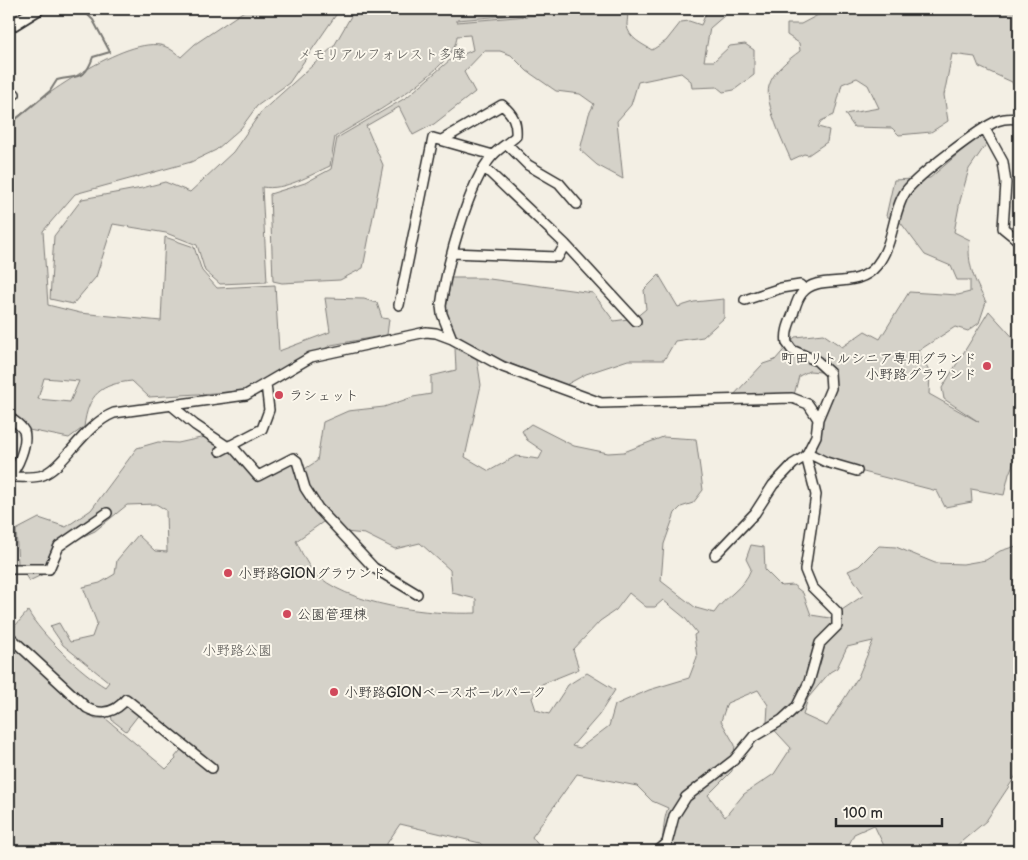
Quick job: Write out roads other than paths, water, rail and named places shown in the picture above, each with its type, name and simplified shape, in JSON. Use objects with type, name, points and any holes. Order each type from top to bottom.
[{"type":"main road","points":[[9,13],[15,9]]},
{"type":"main road","points":[[9,27],[38,9]]},
{"type":"street","points":[[442,140],[502,105],[510,112],[517,125],[516,136],[493,155],[474,182],[452,253],[441,306],[442,314],[452,338]]},
{"type":"street","points":[[715,555],[756,513],[778,480],[793,464],[807,454],[816,436],[818,419],[831,388],[830,373],[817,361],[792,350],[786,339],[786,332],[804,290],[819,284],[857,280],[872,271],[878,264],[892,238],[898,211],[906,191],[954,150],[998,120],[1019,119]]},
{"type":"street","points":[[984,129],[1003,162],[1006,183],[1002,228],[1019,241]]},
{"type":"street","points":[[399,305],[433,138],[493,155]]},
{"type":"street","points":[[507,144],[528,165],[559,182],[577,204]]},
{"type":"street","points":[[484,167],[565,244],[636,320]]},
{"type":"street","points":[[452,253],[558,257],[565,244]]},
{"type":"street","points":[[745,300],[781,288],[800,285],[804,290]]},
{"type":"street","points":[[9,417],[21,426],[25,437],[23,448],[9,476],[33,477],[48,472],[91,427],[103,418],[129,410],[236,397],[266,384],[301,361],[322,353],[426,332],[452,338],[503,366],[601,403],[792,398],[808,404],[818,419]]},
{"type":"street","points":[[226,448],[262,429],[269,410],[266,384]]},
{"type":"street","points":[[171,404],[195,426],[226,448],[258,476],[293,458],[297,461],[305,488],[318,508],[374,568],[417,594]]},
{"type":"street","points":[[807,454],[835,466],[857,471]]},
{"type":"street","points":[[658,851],[667,842],[674,816],[686,797],[734,760],[753,737],[782,720],[797,706],[809,682],[820,643],[837,626],[838,616],[834,608],[812,588],[805,570],[816,496],[807,454]]},
{"type":"street","points":[[9,569],[49,569],[59,546],[107,513]]},
{"type":"street","points":[[9,636],[87,708],[98,712],[111,711],[126,698],[212,768]]},
{"type":"waterway","points":[[9,125],[50,91],[57,80],[80,76],[87,70],[93,57],[110,52],[93,20],[84,11]]},
{"type":"place","name":"町田リトルシニア専用グランド 小野路グラウンド","points":[[987,366]]},
{"type":"place","name":"ラシェット","points":[[279,395]]},
{"type":"place","name":"小野路GIONグラウンド","points":[[228,573]]},
{"type":"place","name":"公園管理棟","points":[[287,614]]},
{"type":"place","name":"小野路GIONベースボールパーク","points":[[334,692]]},
{"type":"park label","name":"メモリアルフォレスト多摩","points":[[382,54]]},
{"type":"park label","name":"小野路公園","points":[[237,650]]}]
